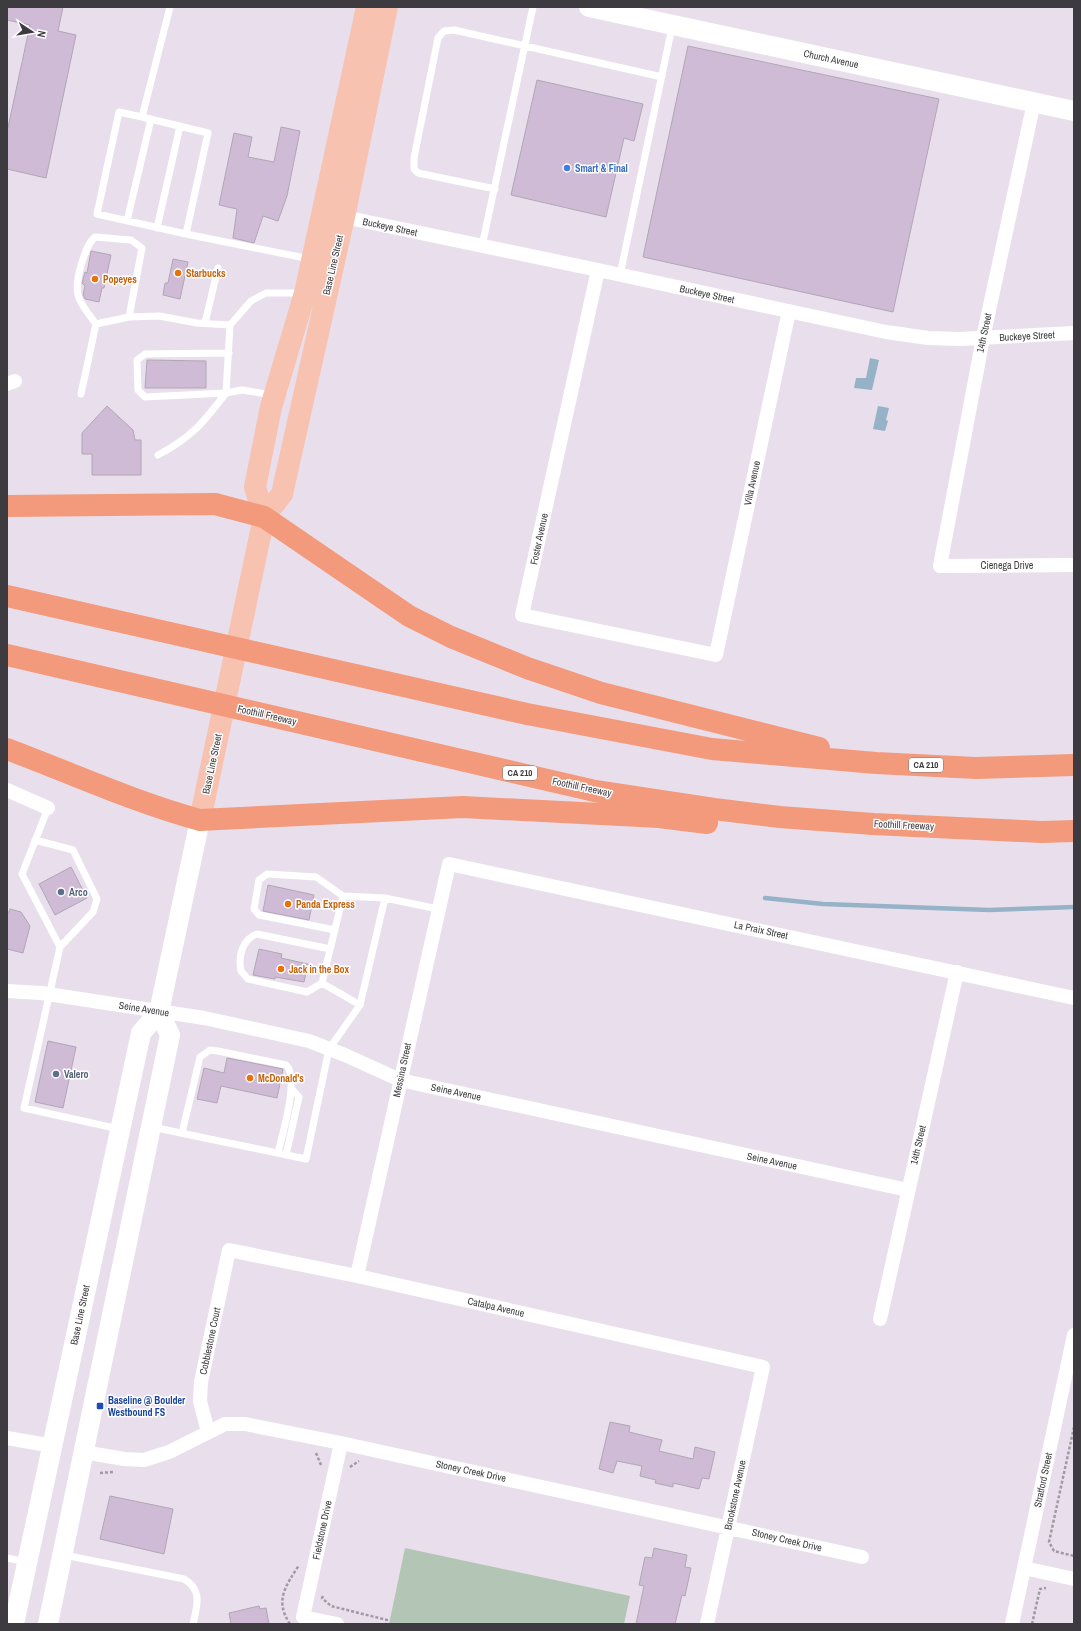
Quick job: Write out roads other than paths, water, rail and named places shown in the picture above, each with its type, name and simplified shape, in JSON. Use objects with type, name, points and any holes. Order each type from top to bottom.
[{"type":"highway","points":[[7,506],[215,504],[264,517],[409,616],[458,640],[527,668],[600,693],[876,763]]},
{"type":"highway","name":"CA 210","points":[[7,596],[527,714],[712,749],[876,763],[976,768],[1074,765]]},
{"type":"highway","name":"Foothill Freeway","points":[[7,655],[595,791],[714,809],[780,817],[873,824],[1042,832],[1074,831]]},
{"type":"highway","points":[[7,749],[72,773],[162,810],[200,820],[463,807],[659,817],[796,832],[931,840],[1042,832]]},
{"type":"main road","name":"Base Line Street","points":[[264,517],[255,487],[274,395],[305,293],[367,7]]},
{"type":"main road","name":"Base Line Street","points":[[14,1624],[141,1033],[159,1012],[264,517],[282,494],[344,217],[387,7]]},
{"type":"main road","name":"Church Avenue","points":[[589,7],[1074,111]]},
{"type":"main road","points":[[340,127],[344,145],[336,193],[344,217]]},
{"type":"main road","points":[[305,293],[326,298]]},
{"type":"main road","points":[[48,1624],[170,1035],[159,1012]]},
{"type":"main road","points":[[96,1238],[108,1240],[112,1248],[101,1315],[107,1335]]},
{"type":"street","name":"14th Street","points":[[940,566],[983,338],[1034,102]]},
{"type":"street","name":"Buckeye Street","points":[[344,217],[886,332],[928,338],[983,338],[1074,333]]},
{"type":"street","name":"Foster Avenue","points":[[598,270],[522,615],[716,655]]},
{"type":"street","name":"Villa Avenue","points":[[716,655],[789,312]]},
{"type":"street","name":"Cienega Drive","points":[[940,566],[1074,565]]},
{"type":"street","points":[[7,790],[48,808]]},
{"type":"street","name":"Messina Street","points":[[357,1276],[449,864]]},
{"type":"street","name":"La Praix Street","points":[[449,864],[1074,998]]},
{"type":"street","name":"14th Street","points":[[880,1319],[957,972]]},
{"type":"street","name":"Seine Avenue","points":[[7,991],[48,994],[204,1018],[309,1042],[329,1049],[400,1080],[908,1190]]},
{"type":"street","name":"Catalpa Avenue","points":[[229,1250],[357,1276],[763,1366]]},
{"type":"street","name":"Cobblestone Court","points":[[208,1432],[200,1401],[201,1382],[229,1250]]},
{"type":"street","name":"Stratford Street","points":[[1012,1624],[1024,1568],[1067,1398],[1074,1335]]},
{"type":"street","name":"Brookstone Avenue","points":[[707,1624],[763,1366]]},
{"type":"street","name":"Stoney Creek Drive","points":[[83,1452],[124,1459],[144,1460],[169,1452],[225,1424],[245,1424],[341,1443],[862,1557]]},
{"type":"street","points":[[7,1438],[53,1446]]},
{"type":"street","name":"Fieldstone Drive","points":[[337,1624],[303,1617],[341,1443]]},
{"type":"street","points":[[1024,1568],[1074,1579]]},
{"type":"lane","points":[[142,117],[170,7]]},
{"type":"lane","points":[[482,246],[533,7]]},
{"type":"lane","points":[[620,275],[673,25]]},
{"type":"lane","points":[[495,188],[423,174],[414,169],[414,158],[438,38],[444,31],[454,30],[662,77]]},
{"type":"lane","points":[[186,234],[208,133],[119,112],[97,214],[157,228],[186,234],[312,259]]},
{"type":"lane","points":[[128,221],[151,119]]},
{"type":"lane","points":[[157,228],[180,126]]},
{"type":"lane","points":[[96,324],[80,304],[76,288],[86,250],[93,239],[99,236],[131,240],[142,248],[129,317]]},
{"type":"lane","points":[[205,323],[218,268]]},
{"type":"lane","points":[[158,456],[178,445],[198,429],[226,393],[230,325],[251,302],[266,293],[305,293]]},
{"type":"lane","points":[[96,324],[129,317],[159,316],[230,325]]},
{"type":"lane","points":[[81,394],[96,324]]},
{"type":"lane","points":[[228,353],[145,354],[137,360],[138,390],[145,397],[226,393],[242,390],[274,395]]},
{"type":"lane","points":[[48,808],[22,874],[60,947]]},
{"type":"lane","points":[[36,840],[72,850],[97,899],[93,912],[60,947],[48,994],[24,1108],[120,1129]]},
{"type":"lane","points":[[334,930],[259,916],[254,909],[259,880],[267,874],[316,877],[343,896],[385,898],[438,909]]},
{"type":"lane","points":[[330,949],[257,934],[249,937],[245,942],[241,957],[240,971],[248,979],[306,992],[322,982],[343,896]]},
{"type":"lane","points":[[150,1127],[306,1159],[329,1049],[360,1005],[385,898]]},
{"type":"lane","points":[[322,982],[360,1005]]},
{"type":"lane","points":[[182,1134],[200,1057],[210,1050],[286,1066],[290,1069],[292,1075],[292,1089],[278,1153]]},
{"type":"lane","points":[[286,1155],[299,1098],[292,1089]]},
{"type":"lane","points":[[63,1554],[184,1579],[195,1588],[198,1596],[193,1624]]},
{"type":"lane","points":[[7,1558],[28,1562]]},
{"type":"water","points":[[870,358],[879,360],[872,390],[854,388],[856,378],[866,378]]},
{"type":"water","points":[[878,406],[889,408],[886,420],[888,421],[885,431],[873,429]]},
{"type":"waterway","points":[[765,898],[823,904],[989,910],[1074,907]]},
{"type":"place","name":"Smart & Final","points":[[567,168]]},
{"type":"place","name":"Starbucks","points":[[178,273]]},
{"type":"place","name":"Popeyes","points":[[95,279]]},
{"type":"place","name":"Arco","points":[[61,892]]},
{"type":"place","name":"Panda Express","points":[[288,904]]},
{"type":"place","name":"Jack in the Box","points":[[281,969]]},
{"type":"place","name":"Valero","points":[[56,1074]]},
{"type":"place","name":"McDonald's","points":[[250,1078]]},
{"type":"place","name":"Baseline @ Boulder Westbound FS","points":[[100,1406]]}]
